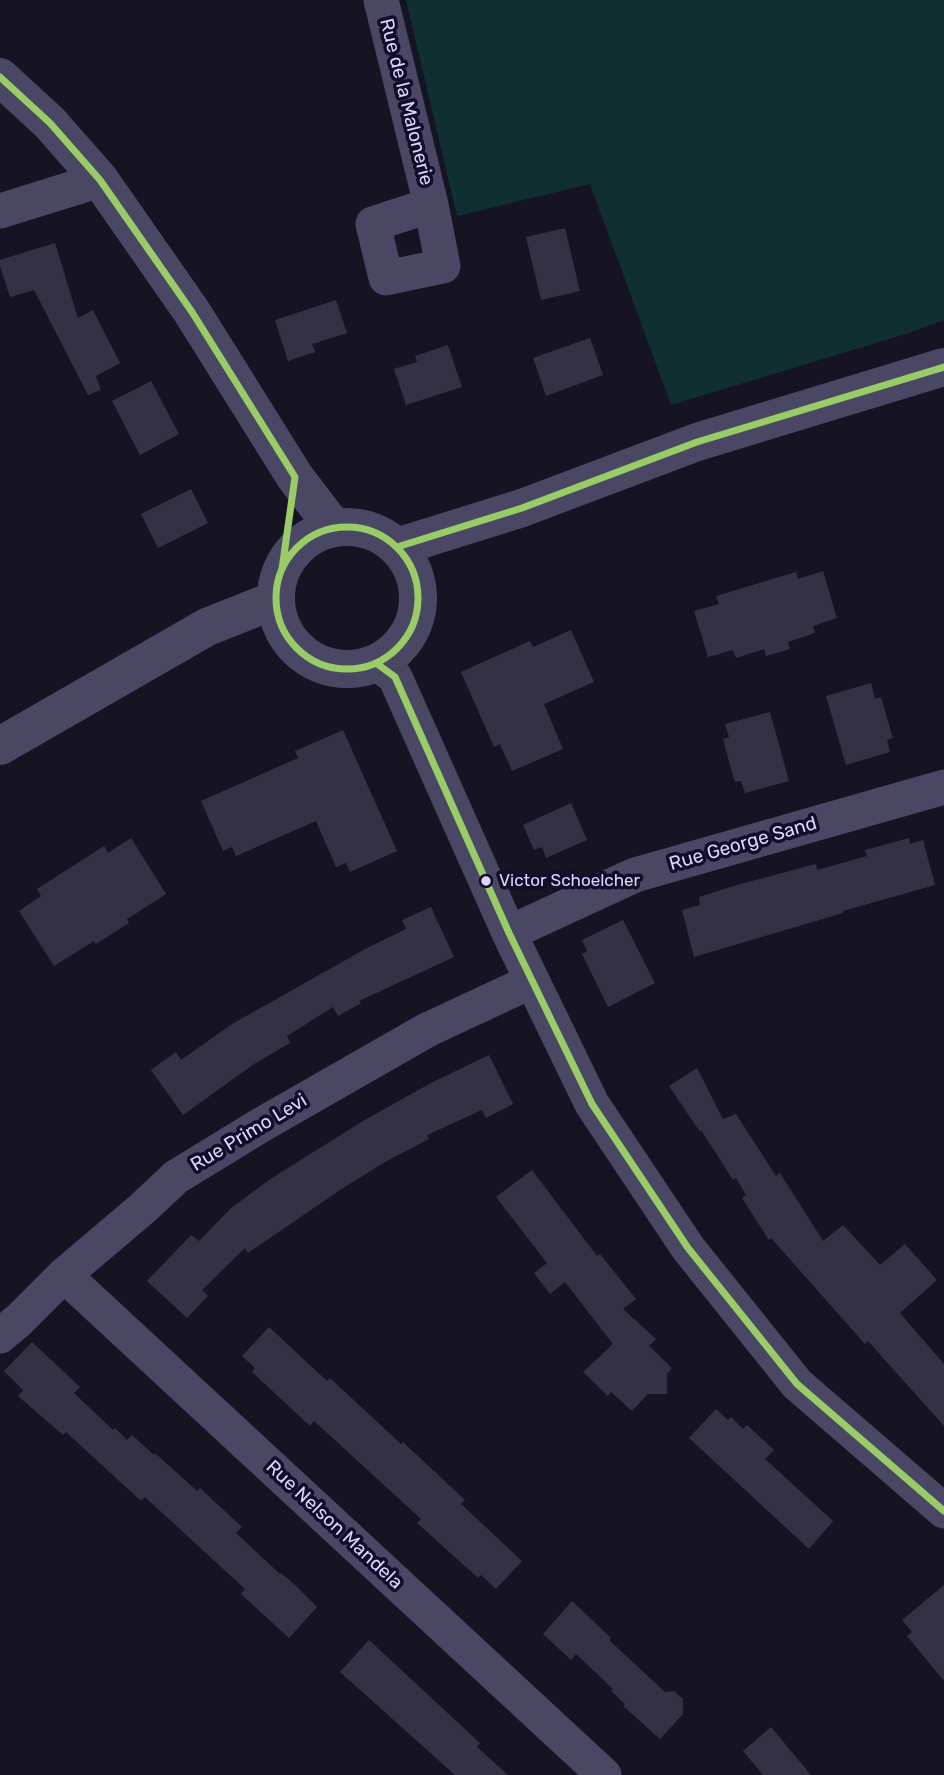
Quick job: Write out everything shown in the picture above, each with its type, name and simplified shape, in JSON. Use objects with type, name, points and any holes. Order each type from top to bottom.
[{"type":"street","name":"Rue de la Malonerie","points":[[381,0],[432,205]]},
{"type":"street","points":[[0,77],[50,124],[100,180],[192,312],[295,477],[334,528]]},
{"type":"street","points":[[0,211],[100,180]]},
{"type":"street","points":[[397,547],[522,508],[697,442],[944,367]]},
{"type":"street","points":[[0,746],[279,585],[291,553],[304,541],[334,528],[357,527],[379,534],[397,547],[411,566],[418,588],[417,611],[410,632],[395,650],[376,663],[354,669],[330,668],[309,659],[292,643],[280,623],[279,585],[295,477]]},
{"type":"street","points":[[376,663],[395,677],[509,933],[592,1104],[688,1248],[797,1384],[944,1511]]},
{"type":"street","name":"Rue George Sand","points":[[509,933],[635,875],[944,787]]},
{"type":"street","name":"Rue Primo Levi","points":[[0,1336],[64,1275],[176,1177],[427,1030],[532,981]]},
{"type":"street","name":"Rue Nelson Mandela","points":[[64,1275],[604,1775]]},
{"type":"green space","points":[[406,0],[944,0],[944,320],[671,405],[590,184],[457,216]]},
{"type":"building","points":[[565,228],[580,291],[541,300],[526,237]]},
{"type":"building","points":[[55,243],[78,318],[93,310],[120,363],[96,376],[101,390],[88,395],[34,290],[10,297],[0,266],[0,260]]},
{"type":"building","points":[[336,300],[347,333],[312,344],[315,352],[288,361],[275,320]]},
{"type":"building","points":[[590,338],[603,375],[546,396],[533,358]]},
{"type":"building","points":[[448,345],[462,387],[406,405],[394,369],[417,362],[415,356]]},
{"type":"building","points":[[151,381],[179,434],[140,455],[112,401]]},
{"type":"building","points":[[191,489],[208,523],[158,548],[141,514]]},
{"type":"building","points":[[823,571],[837,618],[813,626],[815,633],[788,642],[790,649],[766,656],[764,649],[736,658],[733,650],[708,657],[694,611],[719,604],[716,596],[796,572],[798,579]]},
{"type":"building","points":[[571,630],[594,682],[544,704],[563,749],[512,771],[500,744],[494,747],[461,672],[530,641],[533,647]]},
{"type":"building","points":[[871,683],[875,699],[881,697],[893,738],[887,740],[890,752],[846,765],[826,696]]},
{"type":"building","points":[[770,712],[789,781],[745,793],[741,781],[735,782],[731,769],[723,739],[729,737],[725,724]]},
{"type":"building","points":[[343,730],[397,851],[350,872],[346,863],[336,867],[316,821],[236,856],[232,847],[223,851],[201,801],[298,758],[295,751]]},
{"type":"building","points":[[571,803],[587,840],[546,858],[542,847],[534,850],[523,825]]},
{"type":"building","points":[[131,838],[166,894],[127,919],[129,923],[54,966],[19,911],[41,896],[37,889],[104,846],[108,853]]},
{"type":"building","points":[[909,838],[910,844],[923,840],[935,885],[694,957],[682,910],[700,905],[699,897],[816,864],[817,870],[867,856],[865,850]]},
{"type":"building","points":[[431,907],[454,957],[359,1001],[361,1003],[338,1016],[333,1007],[287,1036],[290,1043],[254,1064],[183,1115],[151,1070],[176,1052],[181,1060],[232,1024],[406,929],[402,920]]},
{"type":"building","points":[[623,920],[655,983],[608,1007],[582,954],[587,951],[582,940]]},
{"type":"building","points":[[489,1055],[513,1104],[486,1118],[482,1110],[427,1135],[429,1139],[340,1190],[248,1253],[245,1248],[202,1290],[208,1296],[187,1318],[147,1281],[191,1235],[199,1241],[231,1208],[272,1178],[363,1121],[431,1083]]},
{"type":"building","points":[[697,1068],[723,1119],[736,1114],[776,1176],[780,1173],[823,1241],[843,1225],[880,1265],[905,1244],[937,1280],[900,1313],[944,1364],[944,1426],[868,1341],[865,1344],[771,1238],[769,1240],[742,1198],[746,1195],[736,1178],[733,1180],[669,1086]]},
{"type":"building","points":[[532,1170],[597,1256],[600,1254],[636,1299],[623,1309],[656,1339],[649,1346],[672,1368],[667,1374],[667,1394],[648,1394],[632,1411],[611,1392],[608,1396],[583,1372],[613,1344],[565,1282],[550,1294],[534,1273],[547,1263],[496,1197]]},
{"type":"building","points":[[269,1327],[327,1381],[330,1378],[401,1444],[403,1442],[465,1500],[461,1504],[522,1561],[496,1589],[481,1575],[478,1578],[417,1523],[421,1519],[314,1421],[310,1426],[252,1372],[255,1368],[242,1356]]},
{"type":"building","points":[[32,1342],[80,1387],[74,1393],[113,1430],[115,1428],[127,1440],[132,1435],[197,1491],[200,1488],[242,1527],[236,1533],[317,1607],[289,1638],[241,1594],[245,1589],[145,1497],[141,1501],[66,1432],[63,1435],[18,1396],[23,1390],[4,1371]]},
{"type":"building","points":[[716,1409],[728,1420],[731,1417],[743,1429],[747,1425],[774,1450],[765,1459],[833,1521],[809,1549],[689,1438]]},
{"type":"building","points":[[944,1585],[944,1681],[907,1636],[912,1632],[902,1620]]},
{"type":"building","points":[[572,1601],[665,1692],[674,1691],[683,1699],[683,1714],[660,1739],[623,1706],[625,1704],[611,1691],[613,1689],[576,1654],[571,1660],[543,1634]]},
{"type":"building","points":[[369,1640],[480,1743],[477,1747],[508,1775],[455,1775],[340,1672]]},
{"type":"building","points":[[771,1727],[811,1775],[763,1775],[743,1751]]},
{"type":"transit line","points":[[0,77],[50,123],[100,180],[192,312],[295,477],[282,569]]},
{"type":"transit line","points":[[397,547],[522,508],[697,442],[944,367]]},
{"type":"transit line","points":[[347,527],[374,533],[397,548],[412,571],[418,598],[412,625],[397,648],[374,663],[347,669],[320,663],[297,648],[282,625],[276,598],[282,571],[297,548],[320,533],[347,527]]},
{"type":"transit line","points":[[376,663],[395,677],[509,933],[592,1104],[688,1248],[797,1384],[944,1511]]},
{"type":"place","name":"Victor Schoelcher","points":[[486,881]]}]
